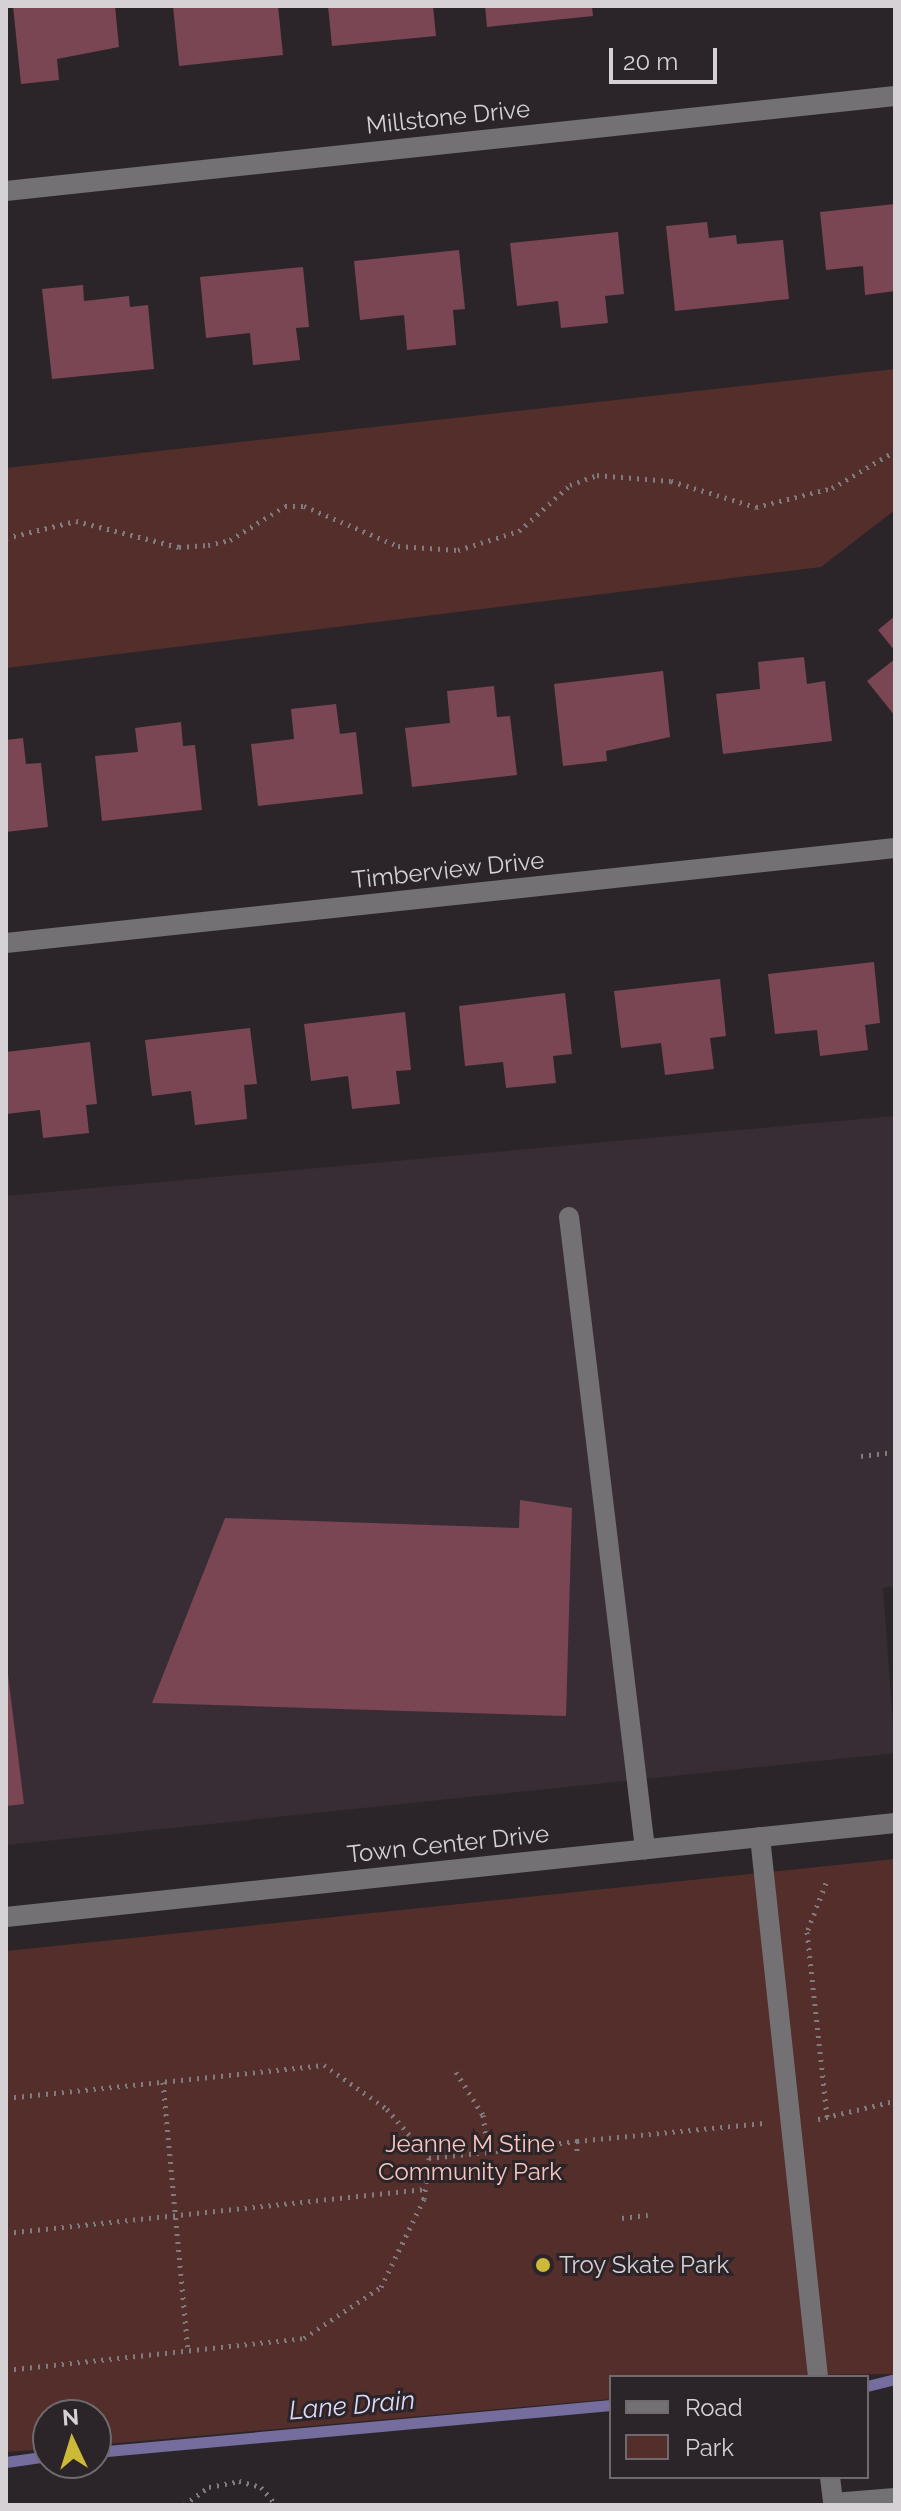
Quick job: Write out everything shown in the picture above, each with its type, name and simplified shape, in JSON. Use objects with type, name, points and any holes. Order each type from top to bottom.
[{"type":"street","name":"Millstone Drive","points":[[6,191],[895,96]]},
{"type":"street","name":"Timberview Drive","points":[[6,943],[895,848]]},
{"type":"street","points":[[569,1217],[645,1849]]},
{"type":"street","name":"Town Center Drive","points":[[6,1917],[895,1823]]},
{"type":"street","points":[[760,1837],[818,2375]]},
{"type":"street","points":[[830,2479],[833,2503],[895,2498]]},
{"type":"path","points":[[6,538],[76,521],[179,547],[208,545],[230,540],[285,506],[304,506],[398,546],[458,550],[519,531],[570,485],[597,475],[671,481],[756,507],[832,488],[895,451]]},
{"type":"path","points":[[861,1456],[895,1452]]},
{"type":"path","points":[[826,1883],[807,1932],[827,2117]]},
{"type":"path","points":[[6,2098],[324,2065],[387,2109],[429,2158],[425,2189],[381,2287],[344,2317],[304,2338],[6,2370]]},
{"type":"path","points":[[456,2072],[483,2115],[488,2152]]},
{"type":"path","points":[[163,2082],[188,2350]]},
{"type":"path","points":[[812,2120],[895,2101]]},
{"type":"path","points":[[429,2158],[772,2123]]},
{"type":"path","points":[[577,2141],[577,2152]]},
{"type":"path","points":[[6,2233],[425,2189]]},
{"type":"path","points":[[622,2218],[648,2215]]},
{"type":"path","points":[[184,2505],[209,2487],[239,2481],[261,2487],[276,2505]]},
{"type":"shaded area","points":[[895,1116],[895,1586],[883,1588],[895,1753],[6,1845],[6,1196]]},
{"type":"green space","points":[[895,369],[895,510],[821,567],[6,668],[6,468]]},
{"type":"green space","name":"Jeanne M Stine Community Park","points":[[895,1859],[895,2374],[609,2375],[609,2399],[112,2444],[112,2399],[32,2399],[32,2450],[6,2452],[6,1951]]},
{"type":"building","points":[[13,6],[115,6],[119,47],[57,59],[59,80],[21,84]]},
{"type":"building","points":[[173,6],[278,6],[283,55],[179,66]]},
{"type":"building","points":[[328,6],[433,6],[436,36],[332,46]]},
{"type":"building","points":[[485,6],[592,6],[593,16],[487,27]]},
{"type":"building","points":[[895,204],[895,291],[865,295],[863,266],[826,270],[820,212]]},
{"type":"building","points":[[707,222],[709,238],[736,235],[737,244],[783,240],[789,299],[675,311],[666,226]]},
{"type":"building","points":[[618,232],[624,294],[605,296],[608,323],[561,328],[558,301],[517,306],[510,243]]},
{"type":"building","points":[[459,250],[465,309],[453,310],[456,345],[407,350],[404,315],[360,320],[354,261]]},
{"type":"building","points":[[303,267],[309,327],[296,328],[300,360],[253,365],[250,333],[206,338],[200,277]]},
{"type":"building","points":[[83,285],[84,301],[129,296],[130,307],[148,305],[154,369],[52,379],[42,289]]},
{"type":"building","points":[[895,616],[895,651],[878,630]]},
{"type":"building","points":[[804,657],[807,684],[825,681],[832,741],[723,754],[716,694],[760,689],[758,662]]},
{"type":"building","points":[[895,659],[895,716],[867,681]]},
{"type":"building","points":[[663,671],[670,737],[606,751],[607,761],[563,766],[554,684]]},
{"type":"building","points":[[494,686],[497,717],[510,716],[517,775],[412,787],[405,728],[450,723],[447,691]]},
{"type":"building","points":[[336,704],[340,734],[356,732],[363,794],[258,806],[251,744],[294,739],[291,709]]},
{"type":"building","points":[[181,722],[183,746],[195,745],[202,810],[102,821],[95,756],[138,752],[135,728]]},
{"type":"building","points":[[23,738],[26,764],[41,763],[48,827],[6,832],[6,740]]},
{"type":"building","points":[[874,962],[880,1023],[865,1025],[868,1050],[820,1056],[817,1030],[775,1034],[768,974]]},
{"type":"building","points":[[720,979],[726,1036],[710,1038],[714,1069],[665,1075],[661,1043],[621,1048],[614,991]]},
{"type":"building","points":[[565,993],[572,1054],[553,1056],[556,1083],[506,1088],[503,1062],[465,1066],[459,1006]]},
{"type":"building","points":[[405,1012],[411,1070],[396,1071],[400,1104],[352,1109],[348,1076],[311,1081],[304,1024]]},
{"type":"building","points":[[250,1028],[257,1084],[244,1085],[247,1119],[195,1125],[191,1091],[152,1096],[145,1040]]},
{"type":"building","points":[[90,1042],[97,1104],[86,1105],[89,1133],[43,1138],[40,1110],[6,1114],[6,1052]]},
{"type":"building","points":[[520,1500],[572,1508],[566,1716],[152,1703],[225,1518],[519,1528]]},
{"type":"building","points":[[6,1659],[24,1804],[6,1806]]},
{"type":"waterway","name":"Lane Drain","points":[[869,2386],[895,2379]]},
{"type":"waterway","name":"Lane Drain","points":[[112,2451],[609,2405]]},
{"type":"waterway","name":"Lane Drain","points":[[6,2462],[32,2458]]},
{"type":"place","name":"Troy Skate Park","points":[[543,2265]]}]
